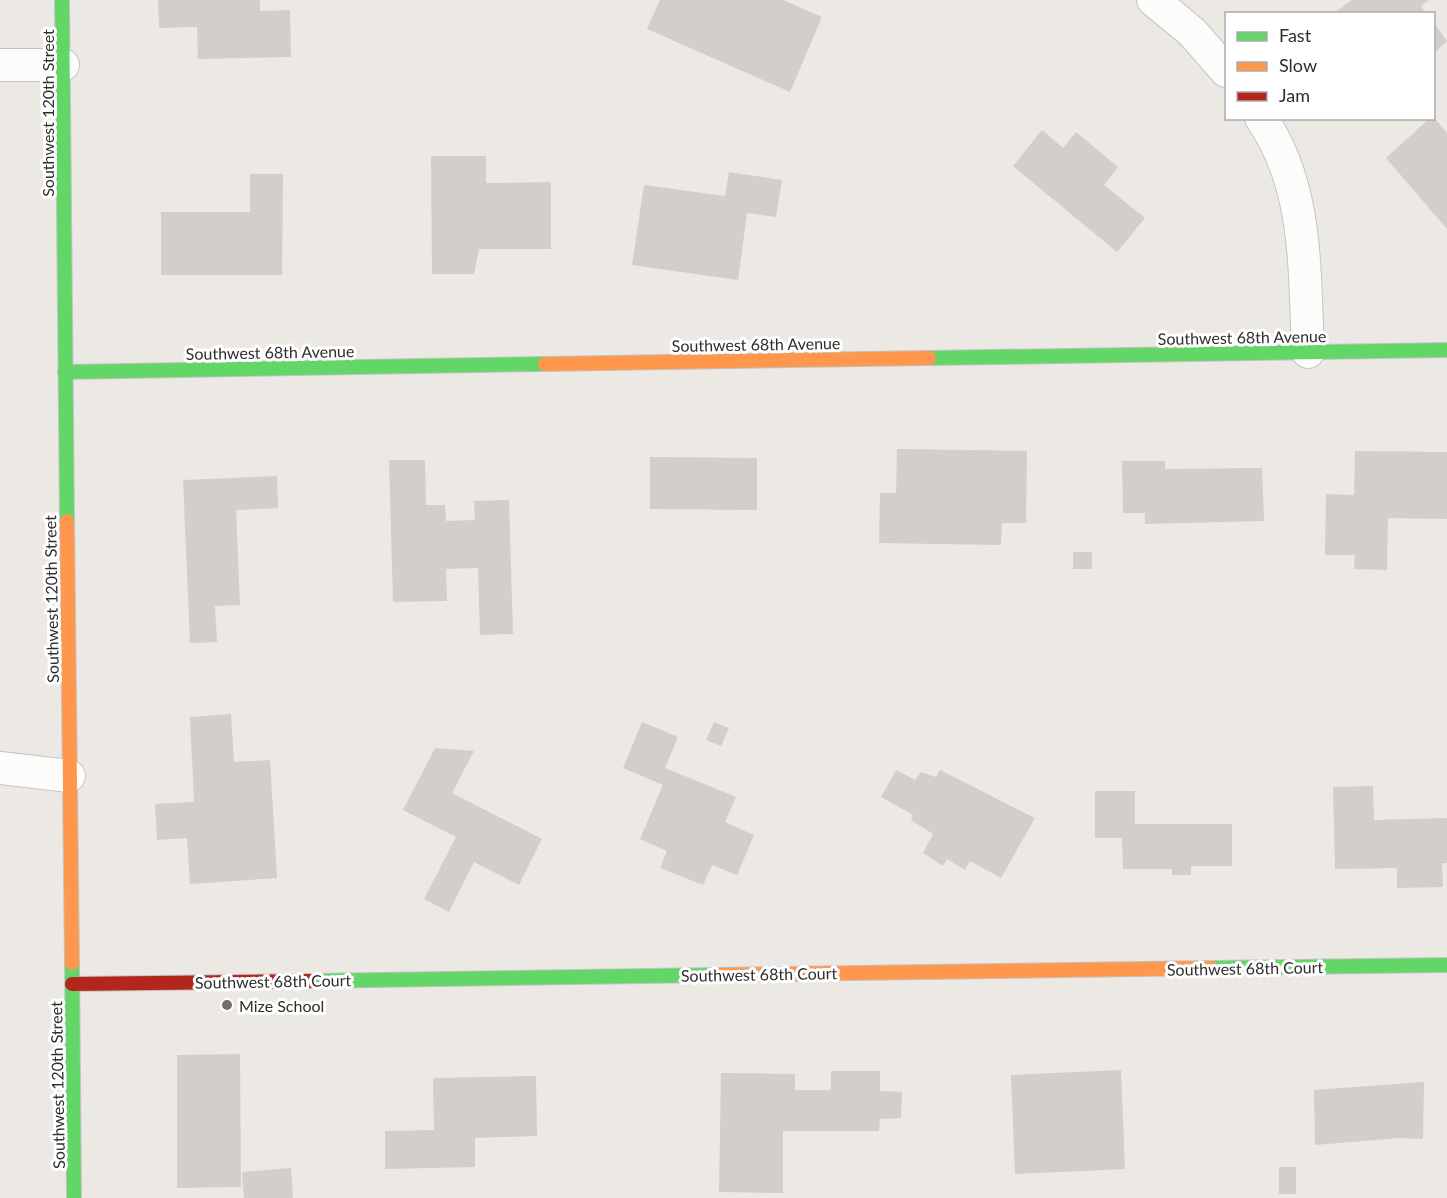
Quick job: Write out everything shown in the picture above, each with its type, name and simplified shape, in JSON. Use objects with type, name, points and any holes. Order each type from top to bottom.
[{"type":"street","name":"Southwest 120th Street","points":[[62,0],[74,1198]]},
{"type":"street","points":[[1154,0],[1192,32],[1225,69]]},
{"type":"street","points":[[0,65],[63,65]]},
{"type":"street","points":[[1262,120],[1286,162],[1298,203],[1303,243],[1308,352]]},
{"type":"street","name":"Southwest 68th Avenue","points":[[65,372],[1447,350]]},
{"type":"street","points":[[0,768],[69,776]]},
{"type":"street","name":"Southwest 68th Court","points":[[72,984],[1447,965]]},
{"type":"building","points":[[158,0],[260,0],[260,11],[290,10],[291,57],[198,59],[197,27],[159,28]]},
{"type":"building","points":[[660,0],[783,0],[822,17],[790,92],[647,29]]},
{"type":"building","points":[[1352,0],[1429,0],[1421,6],[1425,12],[1337,11]]},
{"type":"building","points":[[1435,24],[1447,41],[1435,52]]},
{"type":"building","points":[[1435,119],[1447,133],[1447,229],[1386,158],[1428,120]]},
{"type":"building","points":[[1042,130],[1063,148],[1076,132],[1118,167],[1104,185],[1145,218],[1117,252],[1013,166]]},
{"type":"building","points":[[431,156],[486,156],[486,183],[551,182],[551,249],[479,249],[474,274],[432,274]]},
{"type":"building","points":[[729,172],[782,180],[776,217],[747,213],[738,280],[632,265],[644,185],[725,196]]},
{"type":"building","points":[[250,174],[283,174],[282,275],[161,275],[161,212],[250,212]]},
{"type":"building","points":[[897,449],[1027,451],[1026,523],[1002,523],[1001,545],[879,543],[880,493],[896,493]]},
{"type":"building","points":[[1355,451],[1447,452],[1447,519],[1388,518],[1387,570],[1354,569],[1355,555],[1325,555],[1326,494],[1354,495]]},
{"type":"building","points":[[650,457],[757,458],[757,510],[650,509]]},
{"type":"building","points":[[389,460],[425,460],[426,505],[445,505],[446,521],[475,520],[474,501],[509,500],[513,634],[480,635],[478,568],[446,569],[447,601],[393,602]]},
{"type":"building","points":[[1122,461],[1165,461],[1165,469],[1262,468],[1264,521],[1145,524],[1145,513],[1123,513]]},
{"type":"building","points":[[277,476],[278,508],[236,510],[240,605],[215,606],[217,642],[190,643],[183,480]]},
{"type":"building","points":[[1073,552],[1092,552],[1092,569],[1073,569]]},
{"type":"building","points":[[231,714],[234,762],[270,760],[277,878],[190,884],[187,838],[157,840],[155,804],[194,802],[190,717]]},
{"type":"building","points":[[642,722],[678,737],[665,768],[736,797],[725,822],[754,835],[737,875],[712,865],[703,885],[660,868],[667,851],[640,839],[663,785],[623,768]]},
{"type":"building","points":[[714,722],[729,728],[721,746],[706,740]]},
{"type":"building","points":[[435,748],[474,751],[452,793],[542,839],[519,885],[474,862],[449,912],[424,899],[456,837],[403,810]]},
{"type":"building","points":[[896,770],[915,780],[921,772],[936,777],[940,770],[1035,818],[1001,878],[970,861],[965,870],[947,859],[943,866],[923,853],[933,834],[911,820],[913,815],[881,797]]},
{"type":"building","points":[[1373,786],[1374,820],[1447,818],[1447,863],[1442,863],[1443,887],[1397,888],[1397,868],[1335,869],[1333,787]]},
{"type":"building","points":[[1095,791],[1135,791],[1135,824],[1232,824],[1232,866],[1191,866],[1191,875],[1172,875],[1172,869],[1123,869],[1122,838],[1095,838]]},
{"type":"building","points":[[240,1054],[241,1187],[177,1188],[177,1055]]},
{"type":"building","points":[[1121,1070],[1125,1169],[1015,1174],[1011,1075]]},
{"type":"building","points":[[831,1071],[880,1071],[880,1091],[902,1092],[901,1118],[880,1119],[879,1131],[783,1131],[783,1193],[719,1192],[721,1073],[795,1074],[795,1090],[831,1090]]},
{"type":"building","points":[[536,1076],[537,1136],[475,1138],[475,1167],[385,1169],[385,1131],[434,1130],[433,1078]]},
{"type":"building","points":[[1424,1082],[1423,1139],[1399,1138],[1315,1145],[1314,1090]]},
{"type":"building","points":[[1279,1167],[1296,1167],[1296,1194],[1279,1194]]},
{"type":"building","points":[[291,1168],[293,1198],[244,1198],[242,1172]]},
{"type":"traffic: fast","points":[[62,0],[67,521]]},
{"type":"traffic: fast","points":[[929,358],[1447,350]]},
{"type":"traffic: fast","points":[[65,372],[545,364]]},
{"type":"traffic: fast","points":[[72,963],[74,1198]]},
{"type":"traffic: fast","points":[[1211,968],[1447,965]]},
{"type":"traffic: fast","points":[[310,981],[713,975]]},
{"type":"traffic: slow","points":[[545,364],[929,358]]},
{"type":"traffic: slow","points":[[67,521],[72,963]]},
{"type":"traffic: slow","points":[[713,975],[1211,968]]},
{"type":"traffic: jam","points":[[72,984],[310,981]]},
{"type":"place","name":"Mize School","points":[[227,1005]]}]
